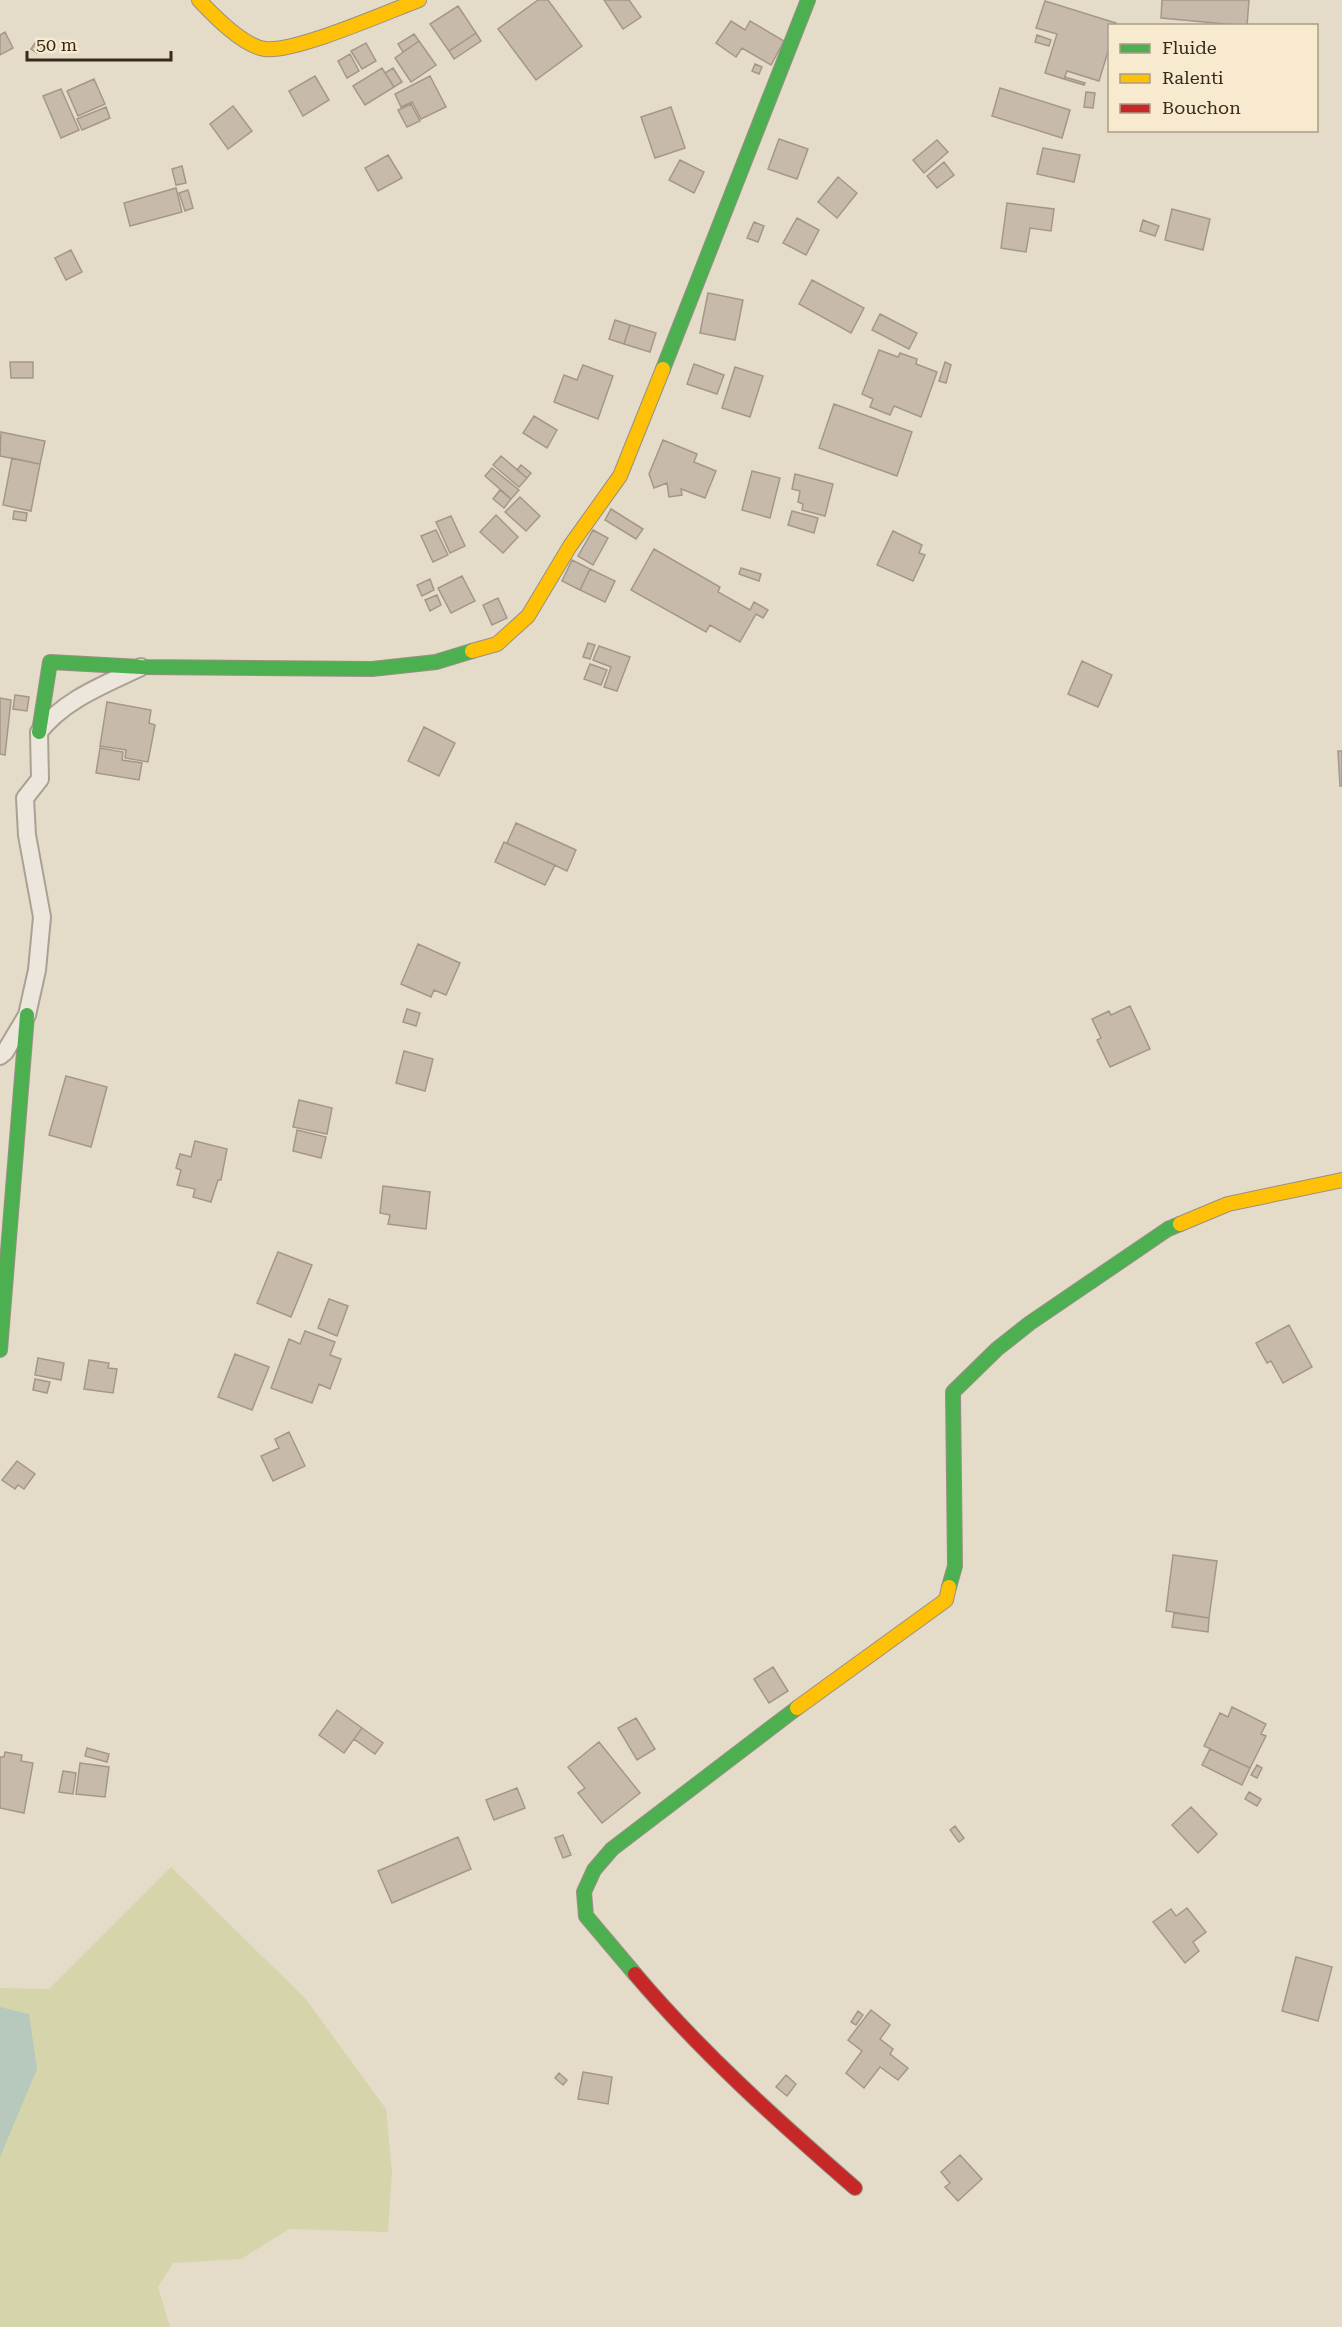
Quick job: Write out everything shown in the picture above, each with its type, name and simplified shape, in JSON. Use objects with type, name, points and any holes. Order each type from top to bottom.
[{"type":"street","points":[[199,0],[212,14],[244,40],[265,49],[294,46],[419,0]]},
{"type":"street","points":[[0,1350],[27,1015],[37,970],[42,916],[27,835],[25,798],[40,779],[39,732],[50,662],[141,667],[372,669],[436,662],[497,644],[528,616],[570,546],[620,476],[638,438],[702,267],[808,0]]},
{"type":"street","points":[[39,732],[59,710],[80,696],[141,667]]},
{"type":"street","points":[[0,1056],[5,1052],[27,1015]]},
{"type":"street","points":[[855,2188],[803,2143],[673,2019],[586,1916],[584,1892],[594,1870],[612,1850],[639,1828],[766,1731],[946,1600],[955,1566],[953,1392],[997,1349],[1030,1323],[1168,1229],[1228,1204],[1342,1180]]},
{"type":"green space","points":[[171,1867],[305,1998],[386,2109],[392,2171],[388,2232],[289,2229],[241,2259],[173,2263],[158,2287],[170,2327],[0,2327],[0,1988],[49,1989]]},
{"type":"shaded area","points":[[0,2007],[29,2014],[37,2069],[0,2157]]},
{"type":"building","points":[[538,0],[548,0],[582,46],[536,80],[498,29]]},
{"type":"building","points":[[604,0],[629,0],[641,17],[623,29]]},
{"type":"building","points":[[1162,0],[1249,0],[1247,24],[1161,18]]},
{"type":"building","points":[[1045,1],[1116,23],[1108,24],[1108,52],[1099,81],[1067,71],[1064,79],[1045,73],[1057,34],[1036,28]]},
{"type":"building","points":[[458,6],[476,33],[449,51],[430,24]]},
{"type":"building","points":[[731,21],[745,30],[750,21],[784,41],[771,65],[742,48],[736,57],[716,43]]},
{"type":"building","points":[[5,32],[13,48],[0,55],[0,35]]},
{"type":"building","points":[[476,33],[481,41],[454,59],[449,51]]},
{"type":"building","points":[[414,34],[419,41],[403,52],[398,44]]},
{"type":"building","points":[[1037,35],[1051,40],[1049,46],[1035,42]]},
{"type":"building","points":[[419,41],[436,65],[411,82],[395,58]]},
{"type":"building","points":[[35,43],[41,47],[37,53],[31,49]]},
{"type":"building","points":[[366,43],[376,61],[362,69],[351,51]]},
{"type":"building","points":[[350,54],[359,71],[347,78],[338,61]]},
{"type":"building","points":[[755,64],[762,67],[759,74],[752,71]]},
{"type":"building","points":[[382,68],[394,87],[365,105],[353,86]]},
{"type":"building","points":[[393,68],[402,82],[394,87],[385,73]]},
{"type":"building","points":[[315,76],[329,100],[303,116],[289,91]]},
{"type":"building","points":[[430,76],[446,107],[421,119],[412,102],[401,107],[395,94]]},
{"type":"building","points":[[1065,77],[1085,83],[1084,85],[1064,79]]},
{"type":"building","points":[[94,79],[105,104],[78,116],[67,91]]},
{"type":"building","points":[[1000,88],[1070,110],[1062,138],[992,116]]},
{"type":"building","points":[[61,89],[79,130],[61,138],[43,96]]},
{"type":"building","points":[[1086,92],[1095,93],[1093,108],[1084,107]]},
{"type":"building","points":[[411,104],[420,121],[407,127],[398,110]]},
{"type":"building","points":[[233,106],[252,131],[228,149],[210,124]]},
{"type":"building","points":[[106,107],[110,118],[82,130],[77,119]]},
{"type":"building","points":[[671,107],[685,148],[655,158],[641,117]]},
{"type":"building","points":[[779,139],[808,149],[797,179],[768,169]]},
{"type":"building","points":[[937,140],[948,152],[924,173],[913,160]]},
{"type":"building","points":[[1043,148],[1080,155],[1074,182],[1037,174]]},
{"type":"building","points":[[388,155],[402,178],[378,191],[365,168]]},
{"type":"building","points":[[680,160],[704,172],[694,193],[669,180]]},
{"type":"building","points":[[944,162],[954,175],[937,188],[927,176]]},
{"type":"building","points":[[182,166],[186,183],[176,185],[172,169]]},
{"type":"building","points":[[838,177],[857,193],[837,218],[818,202]]},
{"type":"building","points":[[176,188],[182,212],[130,226],[124,203]]},
{"type":"building","points":[[188,190],[193,208],[185,211],[179,193]]},
{"type":"building","points":[[1007,203],[1054,209],[1051,231],[1030,228],[1026,252],[1001,248]]},
{"type":"building","points":[[1172,209],[1210,219],[1203,250],[1165,240]]},
{"type":"building","points":[[797,218],[819,230],[806,255],[783,243]]},
{"type":"building","points":[[1143,220],[1159,226],[1155,236],[1140,231]]},
{"type":"building","points":[[754,222],[764,226],[758,242],[747,238]]},
{"type":"building","points":[[71,250],[82,272],[66,280],[55,258]]},
{"type":"building","points":[[812,280],[864,308],[851,333],[799,304]]},
{"type":"building","points":[[708,293],[743,300],[735,340],[700,333]]},
{"type":"building","points":[[880,314],[917,333],[909,349],[872,330]]},
{"type":"building","points":[[615,320],[630,325],[624,344],[609,339]]},
{"type":"building","points":[[630,325],[656,333],[650,352],[624,344]]},
{"type":"building","points":[[879,350],[898,357],[900,353],[917,359],[916,364],[937,372],[921,417],[894,406],[890,415],[870,407],[873,399],[862,394]]},
{"type":"building","points":[[10,362],[33,362],[33,378],[11,378]]},
{"type":"building","points":[[945,362],[951,365],[946,383],[939,381]]},
{"type":"building","points":[[694,364],[724,375],[717,394],[687,384]]},
{"type":"building","points":[[583,365],[613,376],[598,419],[554,402],[564,375],[577,380]]},
{"type":"building","points":[[735,367],[763,376],[750,417],[722,408]]},
{"type":"building","points":[[834,404],[912,432],[897,476],[819,448]]},
{"type":"building","points":[[534,416],[557,430],[547,448],[523,433]]},
{"type":"building","points":[[1,432],[45,441],[40,464],[0,456]]},
{"type":"building","points":[[663,440],[697,454],[694,462],[716,471],[705,498],[681,489],[682,495],[669,497],[667,483],[654,488],[649,474]]},
{"type":"building","points":[[501,456],[527,478],[519,487],[493,465]]},
{"type":"building","points":[[12,458],[40,464],[31,511],[3,505]]},
{"type":"building","points":[[521,465],[531,473],[527,478],[517,470]]},
{"type":"building","points":[[492,468],[519,490],[511,499],[485,476]]},
{"type":"building","points":[[752,471],[780,478],[770,518],[742,510]]},
{"type":"building","points":[[795,474],[833,484],[825,516],[802,510],[803,504],[798,502],[800,491],[792,489]]},
{"type":"building","points":[[500,490],[511,499],[504,508],[493,499]]},
{"type":"building","points":[[520,497],[540,516],[526,531],[505,512]]},
{"type":"building","points":[[611,509],[643,529],[636,539],[605,520]]},
{"type":"building","points":[[14,511],[27,513],[26,521],[13,519]]},
{"type":"building","points":[[792,511],[818,518],[814,533],[788,525]]},
{"type":"building","points":[[496,515],[518,537],[503,553],[480,532]]},
{"type":"building","points":[[451,516],[465,546],[450,553],[436,522]]},
{"type":"building","points":[[436,530],[448,555],[433,562],[421,536]]},
{"type":"building","points":[[593,530],[608,538],[593,565],[578,556]]},
{"type":"building","points":[[893,531],[922,545],[919,553],[925,555],[913,581],[877,565]]},
{"type":"building","points":[[654,549],[720,587],[718,592],[750,610],[754,602],[768,610],[763,618],[756,614],[740,642],[710,625],[706,632],[631,590]]},
{"type":"building","points":[[572,560],[590,569],[580,590],[562,581]]},
{"type":"building","points":[[741,568],[761,574],[759,581],[739,574]]},
{"type":"building","points":[[590,569],[615,581],[605,602],[580,590]]},
{"type":"building","points":[[462,576],[475,601],[451,613],[438,588]]},
{"type":"building","points":[[430,579],[434,590],[422,596],[417,585]]},
{"type":"building","points":[[437,595],[441,605],[430,611],[425,600]]},
{"type":"building","points":[[498,598],[507,618],[492,625],[483,605]]},
{"type":"building","points":[[588,643],[595,645],[590,659],[583,657]]},
{"type":"building","points":[[599,646],[630,657],[617,691],[604,687],[611,667],[593,660]]},
{"type":"building","points":[[1082,661],[1112,675],[1098,707],[1068,694]]},
{"type":"building","points":[[590,664],[607,670],[601,685],[584,679]]},
{"type":"building","points":[[15,695],[29,697],[27,711],[13,709]]},
{"type":"building","points":[[0,698],[11,700],[5,755],[0,754]]},
{"type":"building","points":[[107,702],[151,710],[149,723],[155,725],[148,762],[125,758],[126,750],[100,746]]},
{"type":"building","points":[[424,727],[455,743],[439,776],[408,761]]},
{"type":"building","points":[[100,748],[123,752],[122,760],[142,763],[139,780],[96,773]]},
{"type":"building","points":[[1338,751],[1342,751],[1342,786],[1340,786]]},
{"type":"building","points":[[516,823],[576,850],[567,871],[507,843]]},
{"type":"building","points":[[504,842],[555,865],[545,885],[495,862]]},
{"type":"building","points":[[418,944],[460,963],[446,995],[434,990],[431,997],[401,984]]},
{"type":"building","points":[[1130,1006],[1150,1049],[1110,1067],[1097,1040],[1101,1038],[1092,1019],[1109,1011],[1111,1015]]},
{"type":"building","points":[[407,1009],[420,1013],[416,1026],[403,1022]]},
{"type":"building","points":[[404,1051],[433,1059],[425,1091],[396,1083]]},
{"type":"building","points":[[66,1076],[107,1087],[91,1147],[49,1135]]},
{"type":"building","points":[[299,1100],[332,1108],[327,1134],[293,1127]]},
{"type":"building","points":[[297,1130],[326,1137],[321,1158],[293,1151]]},
{"type":"building","points":[[195,1141],[227,1149],[221,1180],[218,1180],[211,1202],[193,1197],[195,1189],[177,1185],[181,1170],[176,1168],[180,1154],[191,1157]]},
{"type":"building","points":[[383,1186],[430,1192],[426,1229],[388,1224],[390,1215],[380,1213]]},
{"type":"building","points":[[278,1252],[312,1265],[291,1317],[257,1303]]},
{"type":"building","points":[[329,1299],[348,1306],[337,1336],[318,1328]]},
{"type":"building","points":[[1289,1325],[1312,1367],[1283,1383],[1271,1361],[1267,1363],[1256,1343]]},
{"type":"building","points":[[305,1331],[335,1342],[330,1355],[341,1359],[330,1389],[319,1384],[312,1403],[271,1388],[289,1339],[300,1344]]},
{"type":"building","points":[[235,1354],[269,1367],[252,1410],[218,1397]]},
{"type":"building","points":[[38,1358],[64,1363],[61,1380],[35,1375]]},
{"type":"building","points":[[89,1360],[109,1363],[108,1368],[117,1369],[113,1393],[84,1389]]},
{"type":"building","points":[[35,1379],[50,1382],[47,1393],[33,1390]]},
{"type":"building","points":[[289,1432],[305,1466],[273,1481],[261,1456],[279,1448],[275,1439]]},
{"type":"building","points":[[17,1461],[35,1474],[24,1489],[18,1485],[15,1489],[2,1480]]},
{"type":"building","points":[[1173,1555],[1217,1561],[1209,1618],[1166,1611]]},
{"type":"building","points":[[1174,1613],[1209,1618],[1208,1632],[1172,1627]]},
{"type":"building","points":[[773,1667],[788,1691],[769,1703],[754,1679]]},
{"type":"building","points":[[1232,1707],[1266,1724],[1261,1734],[1266,1736],[1250,1768],[1204,1746],[1220,1713],[1228,1717]]},
{"type":"building","points":[[337,1710],[362,1728],[344,1753],[319,1735]]},
{"type":"building","points":[[636,1718],[655,1749],[637,1760],[618,1728]]},
{"type":"building","points":[[362,1728],[383,1743],[375,1754],[354,1739]]},
{"type":"building","points":[[599,1742],[640,1793],[602,1823],[578,1793],[585,1788],[568,1767]]},
{"type":"building","points":[[87,1748],[109,1754],[107,1762],[85,1756]]},
{"type":"building","points":[[1210,1749],[1250,1768],[1242,1785],[1202,1765]]},
{"type":"building","points":[[5,1752],[22,1755],[21,1761],[33,1763],[24,1813],[0,1808],[0,1757],[4,1757]]},
{"type":"building","points":[[80,1763],[109,1767],[105,1797],[76,1794]]},
{"type":"building","points":[[1257,1765],[1262,1768],[1257,1778],[1251,1775]]},
{"type":"building","points":[[63,1771],[76,1773],[73,1794],[59,1792]]},
{"type":"building","points":[[517,1788],[525,1808],[494,1820],[486,1800]]},
{"type":"building","points":[[1249,1792],[1261,1799],[1257,1806],[1245,1799]]},
{"type":"building","points":[[1191,1807],[1217,1834],[1198,1853],[1172,1825]]},
{"type":"building","points":[[955,1826],[964,1838],[959,1842],[950,1830]]},
{"type":"building","points":[[563,1835],[571,1855],[563,1858],[555,1838]]},
{"type":"building","points":[[458,1837],[471,1869],[392,1903],[378,1871]]},
{"type":"building","points":[[1187,1908],[1206,1932],[1193,1942],[1199,1951],[1185,1963],[1153,1922],[1171,1909],[1176,1916]]},
{"type":"building","points":[[1296,1957],[1332,1967],[1318,2021],[1282,2011]]},
{"type":"building","points":[[871,2010],[890,2025],[880,2039],[893,2049],[890,2054],[908,2068],[898,2080],[880,2067],[864,2088],[846,2073],[862,2051],[848,2040]]},
{"type":"building","points":[[858,2011],[863,2015],[856,2025],[851,2022]]},
{"type":"building","points":[[583,2072],[612,2077],[608,2104],[578,2099]]},
{"type":"building","points":[[559,2073],[567,2080],[563,2085],[555,2078]]},
{"type":"building","points":[[786,2075],[796,2084],[787,2096],[776,2087]]},
{"type":"building","points":[[960,2155],[982,2179],[958,2201],[945,2187],[950,2183],[941,2172]]},
{"type":"traffic: fast","points":[[663,369],[808,0]]},
{"type":"traffic: fast","points":[[39,732],[50,662],[141,667],[372,669],[436,662],[472,651]]},
{"type":"traffic: fast","points":[[0,1350],[27,1015]]},
{"type":"traffic: fast","points":[[949,1587],[955,1566],[953,1392],[997,1349],[1030,1323],[1168,1229],[1180,1224]]},
{"type":"traffic: fast","points":[[635,1974],[586,1916],[584,1892],[594,1870],[612,1849],[797,1708]]},
{"type":"traffic: slow","points":[[199,0],[238,36],[256,47],[265,49],[297,45],[419,0]]},
{"type":"traffic: slow","points":[[472,651],[497,644],[528,616],[570,546],[620,476],[663,369]]},
{"type":"traffic: slow","points":[[1180,1224],[1228,1204],[1342,1180]]},
{"type":"traffic: slow","points":[[797,1708],[946,1600],[949,1587]]},
{"type":"traffic: jam","points":[[635,1974],[713,2058],[855,2188]]}]
